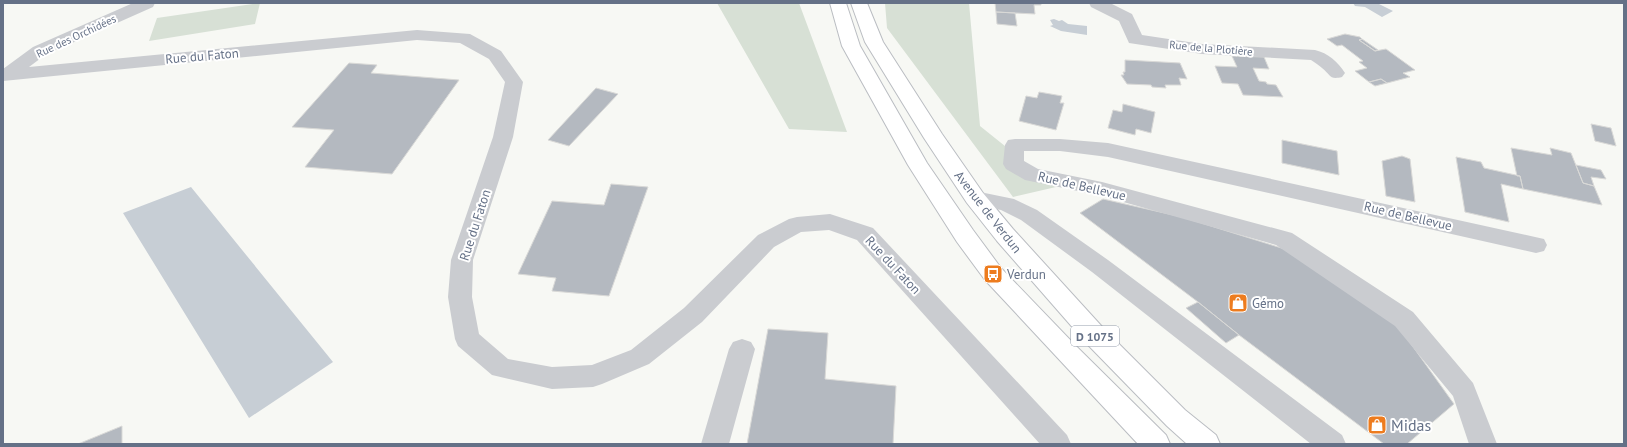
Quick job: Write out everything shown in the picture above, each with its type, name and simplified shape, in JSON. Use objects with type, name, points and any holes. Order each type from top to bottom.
[{"type":"main road","name":"D 1075","points":[[838,3],[851,46],[918,165],[979,255],[993,274],[1068,354],[1156,444]]},
{"type":"main road","name":"Avenue de Verdun","points":[[859,3],[874,42],[934,138],[975,198],[1005,235],[1096,338],[1176,418],[1206,444]]},
{"type":"street","name":"Rue des Orchidées","points":[[5,74],[39,51],[147,3]]},
{"type":"street","name":"Rue de la Plotière","points":[[1097,3],[1126,18],[1135,39],[1202,49],[1315,55],[1330,64],[1336,73]]},
{"type":"street","name":"Rue du Faton","points":[[5,74],[417,35],[464,38],[495,55],[514,82],[503,137],[462,260],[460,297],[467,339],[501,368],[552,378],[593,376],[640,357],[693,315],[766,241],[797,225],[830,222],[864,234],[1057,444]]},
{"type":"street","name":"Rue de Bellevue","points":[[1483,444],[1464,391],[1404,319],[1284,239],[1102,189],[1032,175],[1014,164],[1015,145],[1060,145],[1108,150],[1536,245]]},
{"type":"street","points":[[975,198],[1006,204],[1029,215],[1100,266],[1332,444]]},
{"type":"street","points":[[715,444],[742,349]]},
{"type":"shaded area","points":[[260,3],[255,24],[149,41],[157,18]]},
{"type":"shaded area","points":[[717,3],[799,3],[847,132],[789,129]]},
{"type":"shaded area","points":[[885,3],[969,3],[980,126],[1056,187],[1013,197],[887,28]]},
{"type":"shaded area","points":[[1353,3],[1377,3],[1393,11],[1382,17],[1365,7],[1355,6]]},
{"type":"shaded area","points":[[1054,19],[1059,21],[1062,20],[1068,24],[1087,26],[1087,35],[1061,31],[1050,26],[1053,25],[1050,20]]},
{"type":"shaded area","points":[[191,187],[333,362],[249,418],[123,213]]},
{"type":"building","points":[[995,3],[1041,3],[1041,5],[1034,5],[1035,14],[996,12]]},
{"type":"building","points":[[996,12],[1015,13],[1017,26],[997,24]]},
{"type":"building","points":[[1345,34],[1360,37],[1362,39],[1359,40],[1375,51],[1386,49],[1415,70],[1403,73],[1410,77],[1387,83],[1381,79],[1369,82],[1355,71],[1367,68],[1359,62],[1363,61],[1342,45],[1337,46],[1327,39]]},
{"type":"building","points":[[1362,39],[1378,50],[1375,51],[1359,40]]},
{"type":"building","points":[[1232,56],[1264,57],[1269,69],[1253,68],[1259,81],[1276,85],[1283,97],[1243,95],[1238,84],[1222,83],[1215,66],[1237,67]]},
{"type":"building","points":[[1125,60],[1180,63],[1187,79],[1179,78],[1181,85],[1165,85],[1166,88],[1152,87],[1151,85],[1127,84],[1121,75],[1124,75],[1123,72],[1125,72]]},
{"type":"building","points":[[349,63],[377,65],[371,73],[459,80],[392,174],[305,167],[334,130],[292,127]]},
{"type":"building","points":[[1381,79],[1387,83],[1375,86],[1369,82]]},
{"type":"building","points":[[596,88],[618,94],[569,146],[548,140]]},
{"type":"building","points":[[1039,92],[1062,96],[1060,103],[1064,103],[1056,130],[1019,121],[1026,96],[1037,98]]},
{"type":"building","points":[[1123,104],[1155,112],[1151,133],[1136,129],[1135,135],[1108,128],[1113,110],[1122,112]]},
{"type":"building","points":[[1591,124],[1611,128],[1616,146],[1595,141]]},
{"type":"building","points":[[1282,140],[1337,151],[1339,175],[1282,163]]},
{"type":"building","points":[[1511,148],[1552,155],[1550,148],[1571,153],[1583,183],[1594,186],[1602,205],[1523,189],[1520,176],[1517,176]]},
{"type":"building","points":[[1402,156],[1410,159],[1415,202],[1386,196],[1382,161]]},
{"type":"building","points":[[1456,157],[1481,162],[1484,168],[1520,176],[1523,189],[1501,184],[1509,222],[1465,212]]},
{"type":"building","points":[[1576,165],[1601,170],[1606,179],[1591,177],[1594,186],[1583,183]]},
{"type":"building","points":[[611,184],[648,187],[609,296],[552,291],[556,278],[518,274],[552,201],[604,205]]},
{"type":"building","points":[[1103,199],[1182,217],[1291,251],[1396,323],[1454,404],[1407,444],[1384,444],[1080,213]]},
{"type":"building","points":[[1198,302],[1239,335],[1226,343],[1186,308]]},
{"type":"building","points":[[768,329],[828,333],[825,379],[896,386],[893,444],[747,444]]},
{"type":"building","points":[[122,426],[122,444],[78,444]]},
{"type":"place","name":"Verdun","points":[[993,274]]},
{"type":"place","name":"Gémo","points":[[1238,303]]},
{"type":"place","name":"Midas","points":[[1377,425]]}]
